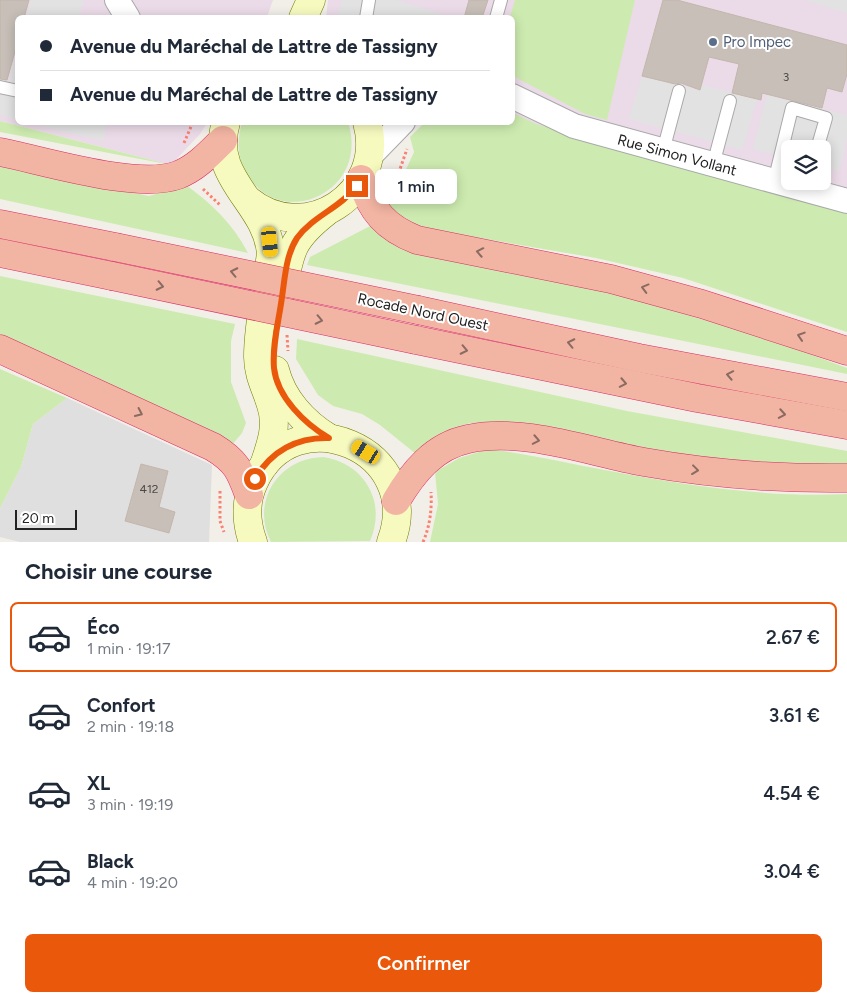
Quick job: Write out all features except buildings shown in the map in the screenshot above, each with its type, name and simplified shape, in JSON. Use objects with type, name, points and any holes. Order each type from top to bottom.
[{"type":"highway","points":[[0,152],[121,178],[155,180],[188,171],[206,157],[225,127]]},
{"type":"highway","points":[[365,168],[369,203],[376,214],[388,225],[417,240],[610,279],[702,304],[847,351]]},
{"type":"highway","name":"Rocade Nord Ouest","points":[[0,224],[418,310],[639,358],[847,396]]},
{"type":"highway","name":"Rocade Nord Ouest","points":[[0,253],[688,396],[847,426]]},
{"type":"highway","points":[[0,349],[213,447],[232,460],[240,470],[249,495]]},
{"type":"highway","points":[[396,501],[411,476],[432,456],[467,439],[487,436],[531,438],[643,462],[726,474],[791,478],[847,478]]},
{"type":"main road","points":[[304,15],[311,0]]},
{"type":"main road","points":[[318,0],[319,15]]},
{"type":"main road","points":[[368,125],[370,140],[365,168],[346,198],[303,230],[290,254],[274,359],[278,382],[292,404],[310,425],[329,438],[357,446],[373,458],[390,482],[396,501],[396,538]]},
{"type":"main road","points":[[225,127],[228,170],[266,228],[271,253],[258,355],[261,379],[271,402],[275,424],[272,445],[249,495],[248,521],[253,542]]},
{"type":"main road","points":[[244,195],[263,210],[286,217],[310,216],[326,212]]},
{"type":"main road","points":[[264,465],[290,445],[305,440],[329,438]]},
{"type":"street","points":[[117,0],[126,15]]},
{"type":"street","name":"Rue Simon Vollant","points":[[515,97],[574,126],[847,201]]},
{"type":"street","points":[[365,168],[400,125]]},
{"type":"lane","points":[[366,15],[369,0]]},
{"type":"lane","points":[[497,15],[501,0]]},
{"type":"lane","points":[[0,86],[15,90]]},
{"type":"lane","points":[[663,151],[679,92]]},
{"type":"lane","points":[[713,165],[730,101]]},
{"type":"lane","points":[[784,140],[792,108],[826,118],[820,140]]},
{"type":"lane","points":[[774,182],[781,153]]},
{"type":"shaded area","points":[[0,0],[273,0],[268,15],[15,15],[15,125],[0,121]]},
{"type":"shaded area","points":[[31,0],[84,0],[80,15],[27,15]]},
{"type":"shaded area","points":[[328,0],[847,0],[847,213],[515,119],[515,15],[326,15]]},
{"type":"shaded area","points":[[342,0],[397,0],[443,15],[338,15]]},
{"type":"shaded area","points":[[804,0],[847,0],[847,13]]},
{"type":"shaded area","points":[[15,57],[15,119],[0,115],[0,82],[8,84]]},
{"type":"shaded area","points":[[642,76],[700,90],[702,85],[757,99],[742,150],[629,119]]},
{"type":"shaded area","points":[[767,95],[847,115],[847,139],[839,171],[831,169],[831,140],[781,140],[781,156],[753,149]]},
{"type":"shaded area","points":[[16,125],[206,125],[200,134],[171,165]]},
{"type":"shaded area","points":[[37,125],[107,125],[103,141]]},
{"type":"shaded area","points":[[67,398],[212,465],[209,542],[20,542],[0,537],[0,508],[21,467],[33,424]]},
{"type":"green space","points":[[515,0],[635,0],[607,120],[585,114],[515,77],[515,15],[511,15]]},
{"type":"green space","points":[[515,114],[536,124],[847,213],[847,332],[683,278],[596,258],[432,230],[401,221],[387,211],[414,152],[410,137],[422,125],[515,125]]},
{"type":"green space","points":[[0,121],[171,165],[0,132]]},
{"type":"green space","points":[[242,125],[348,125],[352,147],[346,168],[334,185],[318,196],[299,202],[279,200],[260,190],[245,171],[240,159],[239,135]]},
{"type":"green space","points":[[0,165],[149,196],[186,185],[221,215],[236,233],[248,253],[0,199]]},
{"type":"green space","points":[[374,224],[767,338],[847,368],[847,374],[307,265],[310,257]]},
{"type":"green space","points":[[0,276],[235,324],[231,341],[231,382],[246,423],[242,433],[231,446],[88,373],[0,335]]},
{"type":"green space","points":[[297,339],[627,411],[847,451],[847,467],[716,462],[509,423],[470,423],[446,431],[416,454],[380,425],[362,414],[333,406],[318,395],[296,359]]},
{"type":"green space","points":[[0,369],[67,398],[33,424],[21,467],[0,508]]},
{"type":"green space","points":[[489,449],[665,481],[725,489],[786,494],[847,494],[847,542],[430,542],[438,504],[435,472],[459,458]]},
{"type":"green space","points":[[323,457],[350,467],[361,476],[369,487],[374,499],[376,513],[375,527],[370,541],[271,542],[265,527],[264,512],[267,497],[273,484],[293,465],[307,459]]},
{"type":"place","name":"Pro Impec","points":[[713,42]]},
{"type":"route","points":[[255,479],[270,459],[290,445],[313,438],[329,438],[310,425],[283,392],[275,371],[275,344],[286,269],[296,241],[303,230],[346,198],[357,186]]}]
